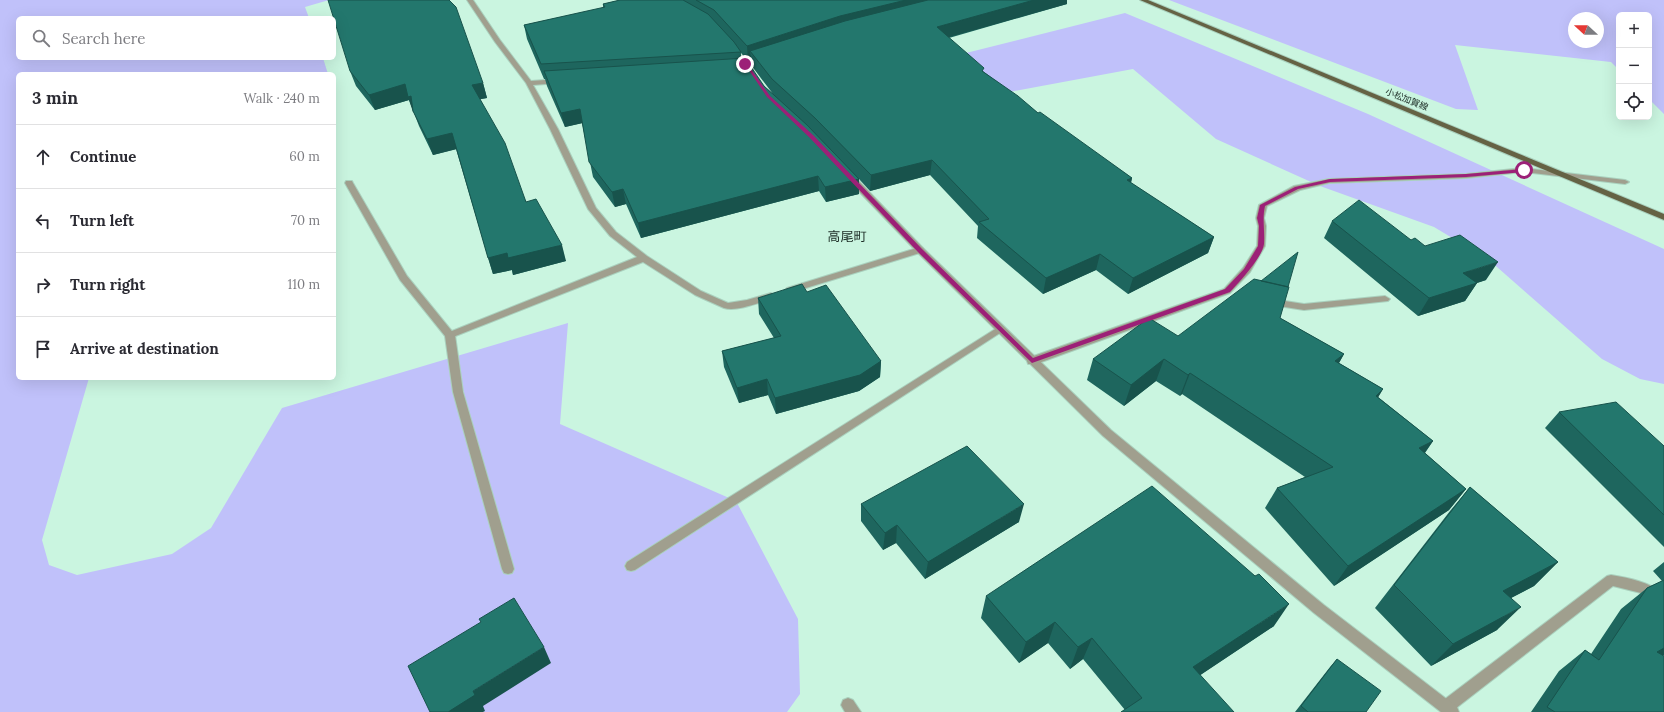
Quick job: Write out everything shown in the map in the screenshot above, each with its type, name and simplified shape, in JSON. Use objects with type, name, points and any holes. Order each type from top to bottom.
[{"type":"main road","name":"小松加賀線","points":[[1142,0],[1664,217]]},
{"type":"street","points":[[470,0],[497,41],[529,83],[554,129],[592,209],[613,234],[644,258],[698,293],[727,306],[747,303],[920,250]]},
{"type":"street","points":[[529,83],[568,80]]},
{"type":"street","points":[[844,170],[920,250],[1032,361],[1058,383],[1107,433],[1319,609],[1449,709],[1610,580],[1636,584],[1656,594],[1664,602]]},
{"type":"street","points":[[1032,361],[1231,292],[1247,270],[1261,246],[1262,226],[1260,218],[1263,205],[1297,188],[1330,181],[1466,176],[1524,170],[1625,182]]},
{"type":"street","points":[[349,183],[403,278],[450,335],[458,392],[508,570]]},
{"type":"street","points":[[450,335],[644,258]]},
{"type":"street","points":[[1263,300],[1304,307],[1385,299]]},
{"type":"street","points":[[631,566],[1000,329]]},
{"type":"shaded area","points":[[0,0],[329,0],[305,7],[308,16],[16,16],[16,60],[324,60],[327,72],[16,72],[16,380],[88,380],[42,540],[49,565],[77,575],[172,554],[211,528],[282,408],[568,323],[560,424],[736,501],[798,619],[800,694],[787,712],[0,712]]},
{"type":"shaded area","points":[[1169,0],[1664,0],[1664,114],[1652,102],[1652,12],[1616,12],[1616,67],[1611,62],[1455,45],[1478,110],[1456,109]]},
{"type":"shaded area","points":[[1125,13],[1368,114],[1664,249],[1664,384],[1640,379],[1602,359],[1489,260],[1434,227],[1320,186],[1216,139],[1133,69],[1009,92],[946,58]]},
{"type":"building","points":[[328,0],[449,0],[456,7],[483,83],[472,85],[505,143],[526,202],[536,199],[562,245],[508,258],[507,253],[488,258],[452,133],[427,139],[413,111],[411,96],[408,97],[405,84],[369,95],[350,71],[336,26],[336,16],[333,16]]},
{"type":"building","points":[[620,0],[683,0],[708,14],[734,42],[741,52],[541,64],[524,25],[605,7],[603,4]]},
{"type":"building","points":[[696,0],[906,0],[840,16],[747,46],[714,10]]},
{"type":"building","points":[[928,0],[1034,0],[937,27],[984,68],[982,71],[1018,96],[1038,113],[1040,112],[1132,178],[1127,180],[1214,237],[1133,278],[1100,254],[1046,278],[979,222],[989,219],[932,160],[871,175],[815,118],[772,79],[750,51],[845,21]]},
{"type":"building","points":[[745,58],[764,86],[807,125],[859,179],[825,187],[818,176],[638,223],[623,189],[612,192],[589,162],[580,109],[561,113],[544,71]]},
{"type":"building","points":[[1359,200],[1411,240],[1415,238],[1425,246],[1460,235],[1498,262],[1463,273],[1477,283],[1429,298],[1332,221]]},
{"type":"building","points":[[1298,252],[1288,287],[1261,281]]},
{"type":"building","points":[[1254,279],[1289,287],[1280,318],[1344,354],[1335,361],[1383,389],[1376,396],[1433,441],[1419,448],[1466,489],[1348,566],[1277,488],[1333,467],[1190,373],[1188,375],[1164,359],[1131,385],[1093,359],[1149,318],[1178,336]]},
{"type":"building","points":[[802,284],[807,292],[826,285],[881,361],[860,375],[775,398],[767,379],[737,388],[722,351],[781,336],[758,298]]},
{"type":"building","points":[[1616,402],[1664,446],[1664,515],[1559,412]]},
{"type":"building","points":[[967,446],[1024,504],[928,562],[897,525],[885,533],[861,504]]},
{"type":"building","points":[[1152,486],[1255,576],[1259,574],[1289,604],[1193,667],[1234,712],[1121,712],[1142,698],[1092,638],[1078,647],[1055,622],[1026,642],[986,596]]},
{"type":"building","points":[[1470,487],[1558,562],[1503,591],[1521,607],[1453,644],[1394,585]]},
{"type":"building","points":[[1664,580],[1664,648],[1657,652],[1664,656],[1664,712],[1555,712],[1547,707],[1585,650],[1599,660],[1647,588]]},
{"type":"building","points":[[514,598],[544,647],[473,691],[475,695],[448,712],[430,712],[408,666],[481,622],[479,619]]},
{"type":"building","points":[[1337,659],[1381,691],[1366,712],[1308,712],[1301,706]]},
{"type":"district","name":"高尾町","points":[[847,236]]},
{"type":"route","points":[[745,64],[769,96],[811,136],[920,250],[1032,361],[1227,291],[1247,270],[1261,246],[1262,226],[1260,218],[1263,205],[1297,188],[1330,181],[1466,176],[1524,170]]}]
